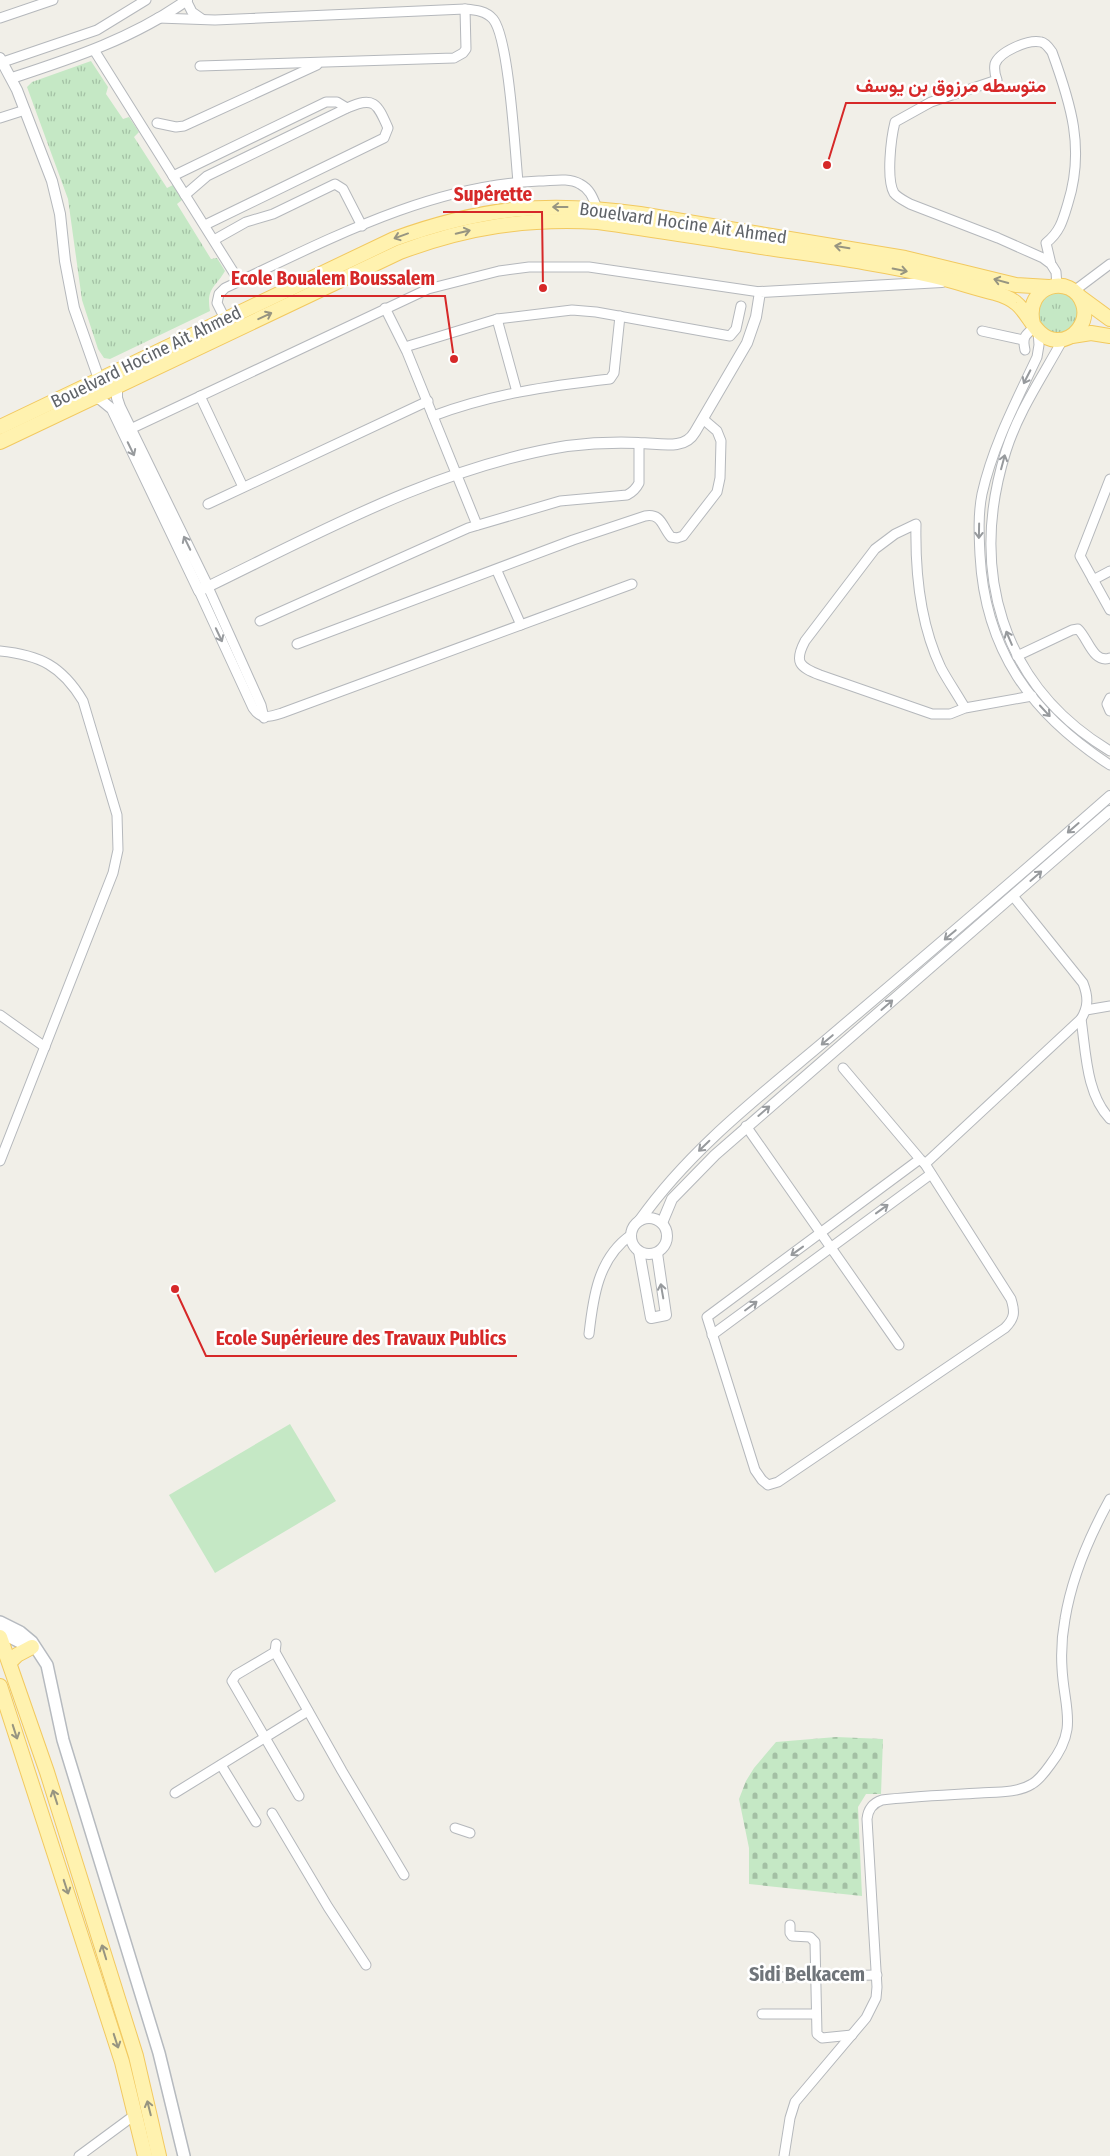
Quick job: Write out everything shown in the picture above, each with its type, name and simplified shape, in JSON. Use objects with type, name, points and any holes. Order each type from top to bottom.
[{"type":"main road","name":"Bouelvard Hocine Ait Ahmed","points":[[0,427],[394,239],[426,227],[460,218],[520,208],[563,206],[597,208],[905,258],[1016,285],[1053,286]]},
{"type":"main road","points":[[0,442],[400,252],[464,231],[497,224],[564,220],[639,227],[876,265],[952,282],[1015,301],[1036,327],[1054,340],[1091,333],[1110,336]]},
{"type":"main road","points":[[1036,327],[1031,315],[1032,306],[1041,291],[1053,286],[1077,294],[1110,319]]},
{"type":"main road","points":[[1067,338],[1079,330],[1083,322],[1084,305],[1077,294]]},
{"type":"main road","points":[[36,1650],[0,1632],[0,1624],[25,1635],[36,1650],[47,1665],[62,1740],[158,2053],[184,2156]]},
{"type":"main road","points":[[0,1637],[47,1772],[136,2056],[159,2156]]},
{"type":"main road","points":[[10,1662],[17,1655],[36,1650]]},
{"type":"main road","points":[[0,1686],[122,2062],[145,2156]]},
{"type":"street","points":[[0,18],[54,0]]},
{"type":"street","points":[[99,379],[72,300],[56,192],[12,78],[1,59],[97,30],[146,0]]},
{"type":"street","points":[[158,18],[176,0]]},
{"type":"street","points":[[12,78],[94,50],[158,18],[186,0],[192,12],[202,19]]},
{"type":"street","points":[[200,66],[454,58],[466,49],[465,10]]},
{"type":"street","points":[[158,18],[202,19],[482,11],[489,15],[498,26],[509,88],[518,182]]},
{"type":"street","points":[[1051,264],[1043,258],[998,238],[910,204],[898,197],[893,192],[890,161],[895,122],[931,102],[997,80],[995,65],[1000,56],[1013,48],[1033,42],[1041,42],[1047,45],[1052,52],[1070,106],[1076,137],[1074,175],[1070,197],[1060,229],[1046,243],[1051,264],[1056,272],[1053,286]]},
{"type":"street","points":[[94,50],[239,281]]},
{"type":"street","points":[[156,123],[176,127],[184,126],[322,62]]},
{"type":"street","points":[[185,195],[207,176],[363,101],[372,103],[387,125],[387,135],[204,225]]},
{"type":"street","points":[[173,176],[326,102],[337,102],[347,108]]},
{"type":"street","points":[[0,118],[25,110]]},
{"type":"street","points":[[225,319],[218,307],[219,294],[225,288],[362,226],[405,208],[449,194],[518,182],[568,180],[587,189],[597,208]]},
{"type":"street","points":[[214,240],[246,222],[273,214],[335,184],[341,186],[362,226]]},
{"type":"street","points":[[1077,294],[1110,264]]},
{"type":"street","points":[[127,430],[428,289],[470,278],[529,267],[559,266],[619,270],[760,292],[911,282],[952,282]]},
{"type":"street","points":[[204,589],[307,538],[456,474],[560,448],[604,443],[683,443],[692,437],[747,343],[756,317],[760,292]]},
{"type":"street","points":[[405,347],[497,319],[572,310],[596,312],[730,336],[735,332],[741,306]]},
{"type":"street","points":[[385,308],[405,347],[428,401],[477,525]]},
{"type":"street","points":[[433,416],[479,401],[517,392],[612,378],[620,316]]},
{"type":"street","points":[[497,319],[517,392]]},
{"type":"street","points":[[1022,340],[1024,336],[1036,327],[1039,345],[1036,356],[1006,422],[989,467],[982,496],[979,539],[984,596],[993,632],[1004,656],[1032,696],[1064,731],[1085,749],[1110,765]]},
{"type":"street","points":[[982,331],[1022,340]]},
{"type":"street","points":[[1067,338],[1025,405],[1007,449],[998,482],[992,516],[993,578],[998,608],[1023,667],[1057,709],[1110,751]]},
{"type":"street","points":[[1022,340],[1026,350]]},
{"type":"street","points":[[117,386],[118,403],[127,430],[261,705],[264,718],[632,584]]},
{"type":"street","points":[[200,396],[243,487]]},
{"type":"street","points":[[94,397],[112,409],[127,430]]},
{"type":"street","points":[[208,504],[428,401]]},
{"type":"street","points":[[298,644],[573,540],[649,515],[661,520],[671,537],[677,538],[682,536],[717,492],[720,478],[721,441],[716,431],[703,419]]},
{"type":"street","points":[[260,621],[348,580],[477,525],[560,500],[627,495],[636,489],[638,483],[639,443]]},
{"type":"street","points":[[1110,479],[1080,556],[1110,610]]},
{"type":"street","points":[[965,708],[941,667],[926,622],[918,577],[916,524],[890,537],[864,561],[801,648],[800,661],[805,669],[932,714],[950,714],[965,708],[1032,696]]},
{"type":"street","points":[[497,570],[521,625]]},
{"type":"street","points":[[1093,580],[1110,571]]},
{"type":"street","points":[[1017,656],[1072,630],[1078,629],[1097,656],[1102,659],[1110,658]]},
{"type":"street","points":[[0,651],[25,654],[39,659],[59,671],[75,687],[83,701],[117,820],[118,850],[113,873],[0,1161]]},
{"type":"street","points":[[1110,698],[1107,704],[1110,711]]},
{"type":"street","points":[[640,1220],[652,1218],[662,1223],[665,1228],[667,1239],[665,1245],[657,1253],[644,1254],[639,1251],[631,1242],[630,1235],[632,1229],[666,1185],[702,1147],[1110,796]]},
{"type":"street","points":[[662,1223],[672,1199],[746,1126],[1110,811]]},
{"type":"street","points":[[843,1068],[922,1162],[1011,1299],[1015,1312],[1013,1320],[1006,1328],[778,1482],[768,1484],[762,1480],[755,1470],[707,1317],[922,1162],[1081,1019],[1086,1010],[1088,1000],[1083,982],[1013,896]]},
{"type":"street","points":[[1086,1010],[1110,1006]]},
{"type":"street","points":[[0,1015],[45,1047]]},
{"type":"street","points":[[1081,1019],[1091,1086],[1095,1099],[1110,1119]]},
{"type":"street","points":[[746,1126],[899,1345]]},
{"type":"street","points":[[712,1335],[930,1174]]},
{"type":"street","points":[[589,1334],[593,1303],[600,1274],[620,1243],[630,1235]]},
{"type":"street","points":[[639,1251],[651,1318],[666,1315],[657,1253]]},
{"type":"street","points":[[784,2156],[790,2118],[795,2102],[872,2009],[877,1987],[867,1819],[869,1810],[878,1801],[886,1799],[1009,1792],[1032,1785],[1044,1774],[1060,1752],[1067,1736],[1069,1718],[1062,1668],[1065,1619],[1069,1602],[1083,1552],[1110,1499]]},
{"type":"street","points":[[299,1796],[232,1681],[236,1675],[276,1648],[308,1711],[404,1875]]},
{"type":"street","points":[[175,1793],[308,1711]]},
{"type":"street","points":[[221,1764],[256,1822]]},
{"type":"street","points":[[272,1812],[328,1907],[366,1965]]},
{"type":"street","points":[[455,1828],[470,1833]]},
{"type":"street","points":[[790,1925],[792,1936],[810,1937],[815,1942],[815,2032],[819,2036],[852,2035]]},
{"type":"street","points":[[779,1978],[876,1975]]},
{"type":"street","points":[[762,2014],[815,2014]]},
{"type":"street","points":[[79,2156],[136,2114]]},
{"type":"green space","points":[[91,61],[108,87],[106,94],[123,119],[129,117],[139,132],[134,137],[167,188],[173,185],[182,200],[177,204],[211,259],[217,258],[225,271],[210,293],[210,311],[110,359],[104,358],[98,349],[82,300],[68,199],[27,87],[32,82]]},
{"type":"green space","points":[[1058,292],[1073,298],[1079,313],[1073,328],[1058,334],[1043,328],[1037,313],[1043,298]]},
{"type":"green space","points":[[290,1424],[336,1501],[215,1573],[169,1495]]},
{"type":"green space","points":[[836,1737],[883,1739],[881,1794],[866,1794],[858,1807],[862,1896],[749,1884],[749,1848],[739,1799],[746,1781],[754,1768],[776,1742]]},
{"type":"place","name":"متوسطه مرزوق بن يوسف","points":[[827,165]]},
{"type":"place","name":"Supérette","points":[[543,288]]},
{"type":"place","name":"Ecole Boualem Boussalem","points":[[454,359]]},
{"type":"place","name":"Ecole Supérieure des Travaux Publics","points":[[175,1289]]},
{"type":"district","name":"Sidi Belkacem","points":[[807,1974]]}]
